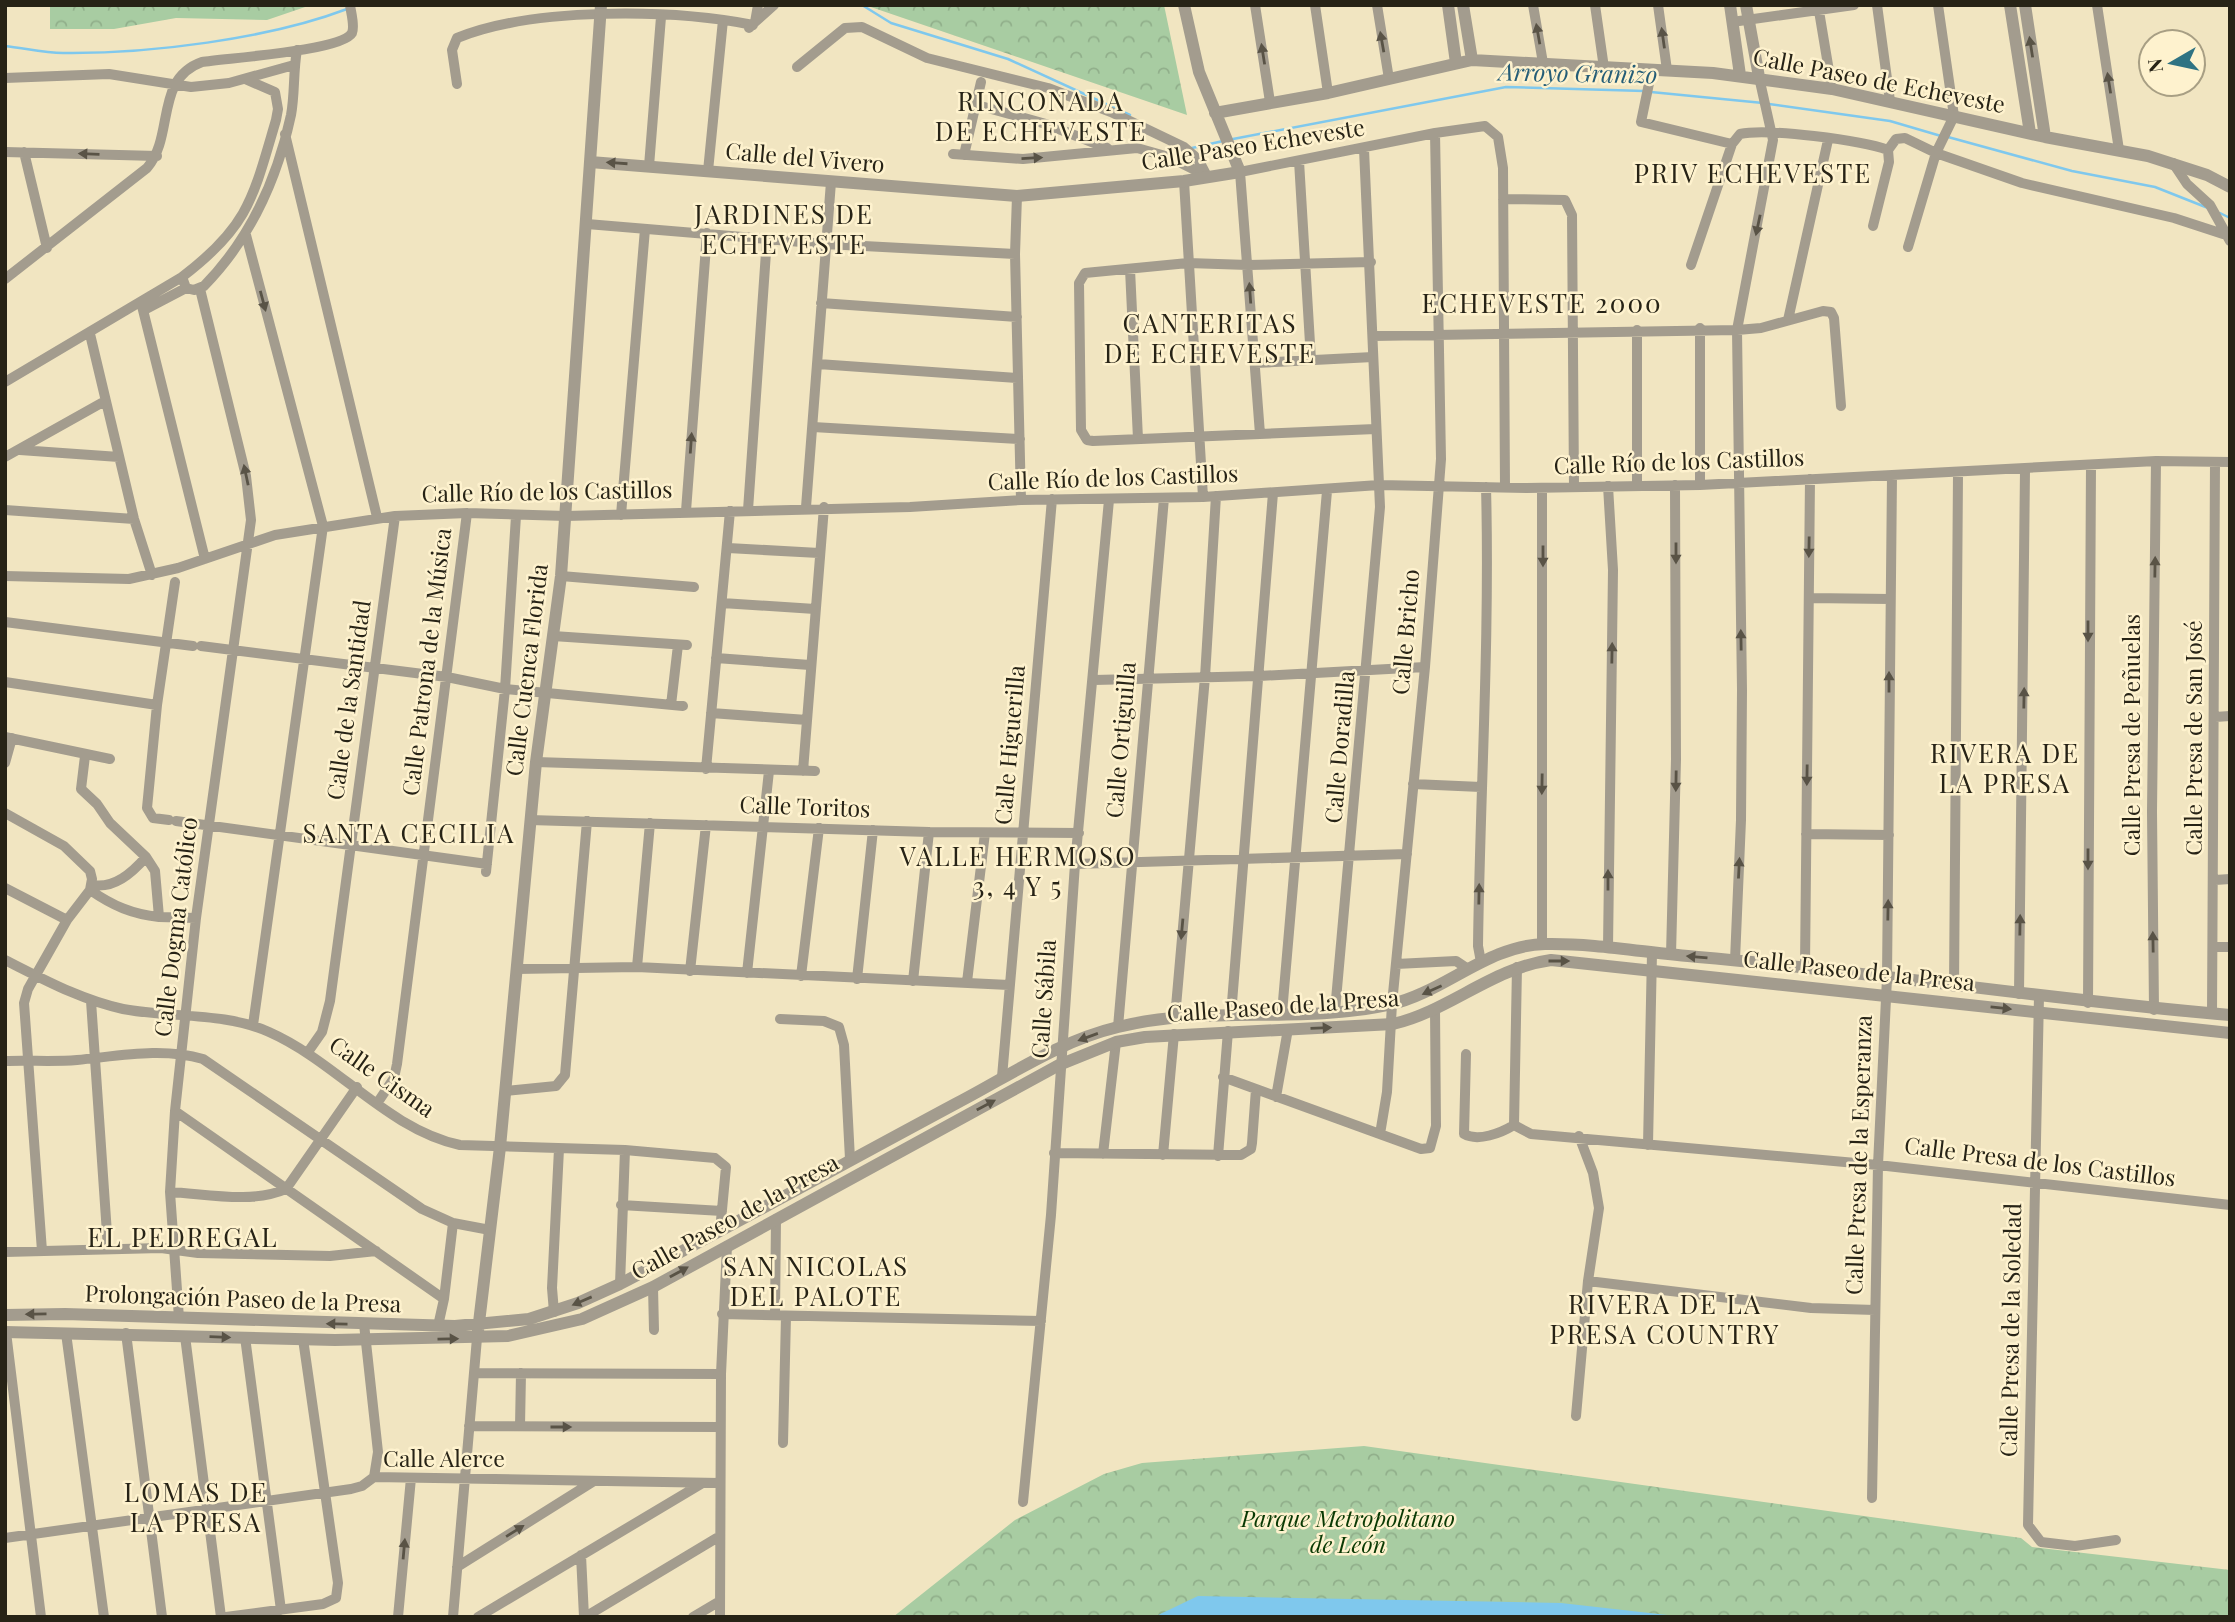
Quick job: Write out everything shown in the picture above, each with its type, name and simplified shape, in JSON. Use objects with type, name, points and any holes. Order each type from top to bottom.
[{"type":"street","points":[[5,279],[134,180],[157,156],[173,85],[189,66],[297,50],[343,40],[352,33],[350,5]]},
{"type":"street","points":[[754,23],[758,5]]},
{"type":"street","points":[[457,84],[452,50],[457,38],[531,21],[601,10],[722,23],[754,23],[774,5]]},
{"type":"street","points":[[1184,5],[1199,72],[1240,172],[1260,434]]},
{"type":"street","points":[[1255,5],[1270,102]]},
{"type":"street","points":[[1315,5],[1328,93]]},
{"type":"street","points":[[1377,5],[1389,79]]},
{"type":"street","points":[[1448,5],[1456,63]]},
{"type":"street","points":[[1463,5],[1472,60]]},
{"type":"street","points":[[1533,5],[1543,63]]},
{"type":"street","points":[[1595,5],[1604,68]]},
{"type":"street","points":[[1658,5],[1667,70]]},
{"type":"street","points":[[1730,5],[1740,75]]},
{"type":"street","points":[[1735,960],[1741,820],[1737,330],[1772,157],[1772,131],[1746,5]]},
{"type":"street","points":[[1732,22],[1854,5]]},
{"type":"street","points":[[1877,5],[1891,101]]},
{"type":"street","points":[[1908,247],[1937,149],[1954,116],[1938,5]]},
{"type":"street","points":[[2010,5],[2030,133]]},
{"type":"street","points":[[2025,5],[2045,137]]},
{"type":"street","points":[[2097,5],[2119,150]]},
{"type":"street","points":[[1818,8],[1832,89]]},
{"type":"street","name":"Calle Cuenca Florida","points":[[478,1331],[506,1091],[536,762],[561,576],[601,10]]},
{"type":"street","points":[[649,166],[661,17]]},
{"type":"street","points":[[708,171],[722,23]]},
{"type":"street","points":[[797,67],[845,28],[862,27],[927,58],[1048,88],[1111,111],[1184,148],[1198,159],[1209,177]]},
{"type":"street","points":[[184,283],[200,289],[246,236],[262,204],[291,114],[297,50]]},
{"type":"street","name":"Calle Paseo de Echeveste","points":[[1215,113],[1328,93],[1472,60],[1740,75],[1832,89],[2045,137],[2119,150],[2173,163],[2230,187]]},
{"type":"street","points":[[5,78],[109,74],[173,85],[207,87],[294,65]]},
{"type":"street","points":[[1651,69],[1642,123],[1732,144]]},
{"type":"street","points":[[5,382],[184,283],[234,232],[259,177],[276,120],[277,99],[270,88],[245,79]]},
{"type":"street","points":[[981,82],[977,105],[959,155],[1023,159],[1147,149],[1209,177]]},
{"type":"street","points":[[977,105],[1046,124],[1110,150]]},
{"type":"street","name":"Calle Paseo Echeveste","points":[[1017,196],[1184,181],[1364,149],[1473,126],[1493,129],[1502,148],[1503,199]]},
{"type":"street","points":[[1691,265],[1732,144],[1740,134],[1772,131],[1888,150]]},
{"type":"street","name":"Calle Bricho","points":[[1381,1134],[1425,667],[1441,459],[1435,132]]},
{"type":"street","points":[[285,134],[377,517]]},
{"type":"street","points":[[1076,154],[1078,137]]},
{"type":"street","points":[[1873,226],[1889,162],[1888,150],[1896,139],[1905,138],[2022,183],[2174,218],[2226,238]]},
{"type":"street","points":[[1788,320],[1828,140]]},
{"type":"street","name":"Calle Doradilla","points":[[1335,1011],[1352,855],[1380,507],[1364,149]]},
{"type":"street","points":[[5,152],[157,156]]},
{"type":"street","points":[[24,152],[47,248]]},
{"type":"street","points":[[1299,161],[1311,360]]},
{"type":"street","name":"Calle del Vivero","points":[[590,162],[1017,196]]},
{"type":"street","points":[[2173,163],[2187,184],[2210,205],[2226,238]]},
{"type":"street","points":[[1184,181],[1203,497]]},
{"type":"street","points":[[806,507],[831,182]]},
{"type":"street","points":[[1017,196],[1017,378],[1021,500]]},
{"type":"street","points":[[1504,487],[1503,199],[1553,197],[1565,200],[1569,205],[1573,229],[1574,487]]},
{"type":"street","points":[[587,224],[826,244],[1016,254]]},
{"type":"street","points":[[621,515],[645,229]]},
{"type":"street","points":[[686,511],[708,233]]},
{"type":"street","points":[[246,236],[323,526],[253,1025]]},
{"type":"street","points":[[748,510],[767,238]]},
{"type":"street","points":[[1371,262],[1248,265],[1188,263],[1091,272],[1080,276],[1081,430],[1087,440],[1093,441],[1375,429]]},
{"type":"street","points":[[1130,269],[1138,439]]},
{"type":"street","name":"Calle Dogma Católico","points":[[179,1318],[170,1192],[175,1111],[195,918],[249,543],[251,499],[200,289]]},
{"type":"street","points":[[821,303],[1017,317]]},
{"type":"street","points":[[143,307],[205,559]]},
{"type":"street","points":[[1373,336],[1700,328],[1737,330],[1823,311],[1831,312],[1841,407]]},
{"type":"street","points":[[1700,328],[1700,485]]},
{"type":"street","points":[[1637,330],[1637,485]]},
{"type":"street","points":[[90,334],[134,519],[152,575]]},
{"type":"street","points":[[1255,363],[1373,357]]},
{"type":"street","points":[[818,364],[1017,378]]},
{"type":"street","points":[[5,457],[105,401]]},
{"type":"street","points":[[813,427],[1020,439]]},
{"type":"street","points":[[19,450],[119,457]]},
{"type":"street","name":"Calle Río de los Castillos","points":[[5,576],[108,580],[152,575],[249,543],[323,526],[396,516],[467,513],[566,516],[806,507],[910,507],[1021,500],[1203,497],[1326,491],[1379,485],[1542,488],[1700,485],[1958,474],[2156,461],[2230,462]]},
{"type":"street","name":"Calle Presa de Peñuelas","points":[[2154,1010],[2152,812],[2156,461]]},
{"type":"street","name":"Calle Presa de San José","points":[[2212,1014],[2216,463]]},
{"type":"street","points":[[2088,1003],[2091,465]]},
{"type":"street","points":[[2019,993],[2025,470]]},
{"type":"street","points":[[1954,987],[1958,474]]},
{"type":"street","name":"Calle Presa de la Esperanza","points":[[1872,1498],[1878,1165],[1884,996],[1887,978],[1892,476]]},
{"type":"street","points":[[1805,967],[1810,479]]},
{"type":"street","points":[[1671,955],[1676,759],[1675,485]]},
{"type":"street","points":[[1608,486],[1613,570],[1608,948]]},
{"type":"street","points":[[1481,962],[1478,936],[1481,786],[1489,590],[1486,487]]},
{"type":"street","points":[[1542,488],[1542,944]]},
{"type":"street","points":[[1282,1013],[1294,858],[1313,673],[1326,491]]},
{"type":"street","points":[[1231,1014],[1273,493]]},
{"type":"street","points":[[1175,1018],[1205,677],[1216,496]]},
{"type":"street","name":"Calle Ortiguilla","points":[[1118,1027],[1164,498]]},
{"type":"street","name":"Calle Higuerilla","points":[[1002,1077],[1052,499]]},
{"type":"street","name":"Calle Sábila","points":[[1023,1502],[1041,1321],[1075,864],[1109,500]]},
{"type":"street","points":[[536,762],[809,771],[807,720],[810,665],[824,507]]},
{"type":"street","points":[[5,510],[134,519]]},
{"type":"street","points":[[706,769],[730,511]]},
{"type":"street","name":"Calle Patrona de la Música","points":[[378,1102],[394,1078],[397,1064],[467,513]]},
{"type":"street","name":"Calle de la Santidad","points":[[308,1052],[327,1018],[396,516]]},
{"type":"street","points":[[175,582],[157,705],[147,808],[153,818],[424,855],[486,868],[505,689],[516,516]]},
{"type":"street","points":[[728,548],[820,553]]},
{"type":"street","points":[[561,576],[694,587]]},
{"type":"street","points":[[1809,598],[1890,599]]},
{"type":"street","points":[[722,603],[815,609]]},
{"type":"street","points":[[5,622],[447,677],[505,689],[683,706]]},
{"type":"street","points":[[553,636],[683,645],[671,705]]},
{"type":"street","points":[[2216,650],[2230,650]]},
{"type":"street","points":[[716,658],[810,665]]},
{"type":"street","points":[[1094,680],[1259,676],[1425,667]]},
{"type":"street","points":[[5,682],[157,705]]},
{"type":"street","points":[[711,713],[807,720]]},
{"type":"street","points":[[2215,717],[2230,716]]},
{"type":"street","points":[[5,763],[8,737],[110,760]]},
{"type":"street","points":[[85,755],[80,789],[97,804],[110,823],[146,857],[155,871],[159,917]]},
{"type":"street","points":[[747,973],[769,771]]},
{"type":"street","points":[[1413,784],[1481,786]]},
{"type":"street","points":[[5,813],[64,846],[90,871],[91,887],[67,920],[38,976],[28,989],[24,1003],[26,1060],[42,1251]]},
{"type":"street","name":"Calle Toritos","points":[[530,820],[929,832],[1079,833]]},
{"type":"street","points":[[506,1091],[547,1089],[562,1082],[587,821]]},
{"type":"street","points":[[637,967],[650,823]]},
{"type":"street","points":[[690,971],[706,825]]},
{"type":"street","points":[[801,976],[819,828]]},
{"type":"street","points":[[856,979],[873,830]]},
{"type":"street","points":[[913,981],[929,832]]},
{"type":"street","points":[[967,982],[985,833]]},
{"type":"street","points":[[1806,834],[1889,835]]},
{"type":"street","points":[[1075,864],[1406,854]]},
{"type":"street","points":[[91,887],[111,884],[132,873],[146,857]]},
{"type":"street","points":[[2215,880],[2230,880]]},
{"type":"street","points":[[91,887],[107,902],[136,915],[195,918]]},
{"type":"street","points":[[5,888],[67,920]]},
{"type":"street","name":"Calle Paseo de la Presa","points":[[478,1331],[554,1312],[620,1284],[1061,1047],[1118,1027],[1175,1018],[1335,1011],[1392,1004],[1427,993],[1481,962],[1519,948],[1542,944],[1735,960],[2088,1003],[2230,1016]]},
{"type":"street","points":[[2214,947],[2230,947]]},
{"type":"street","points":[[1648,1144],[1652,953]]},
{"type":"street","name":"Calle Cisma","points":[[5,960],[91,1001],[184,1017],[253,1025],[308,1052],[417,1130],[440,1140],[500,1147],[625,1150],[709,1157],[726,1167],[722,1211]]},
{"type":"street","name":"Calle Paseo de la Presa","points":[[478,1331],[531,1332],[582,1319],[653,1287],[1059,1065],[1116,1042],[1174,1034],[1393,1024],[1435,1009],[1517,967],[1570,960],[2230,1033]]},
{"type":"street","name":"Calle Paseo de la Presa","points":[[1396,964],[1456,961],[1468,969]]},
{"type":"street","points":[[516,969],[637,967],[1009,985]]},
{"type":"street","points":[[1466,1054],[1464,1134],[1471,1138],[1492,1135],[1514,1125],[1517,967]]},
{"type":"street","name":"Calle Presa de la Soledad","points":[[2039,996],[2028,1525],[2041,1542],[2076,1546],[2116,1539]]},
{"type":"street","points":[[91,1001],[108,1248]]},
{"type":"street","points":[[1223,1077],[1422,1149],[1430,1148],[1436,1126],[1435,1009]]},
{"type":"street","points":[[780,1019],[824,1021],[839,1027],[844,1045],[850,1159]]},
{"type":"street","points":[[1276,1097],[1288,1029]]},
{"type":"street","points":[[1218,1156],[1228,1031]]},
{"type":"street","points":[[1163,1154],[1174,1034]]},
{"type":"street","points":[[1103,1154],[1116,1042]]},
{"type":"street","points":[[5,1061],[182,1054],[215,1065],[422,1209],[453,1223],[490,1230]]},
{"type":"street","points":[[170,1192],[262,1196],[286,1189],[357,1087]]},
{"type":"street","points":[[1054,1153],[1241,1155],[1251,1149],[1256,1090]]},
{"type":"street","points":[[917,1142],[920,1129],[961,1102]]},
{"type":"street","points":[[175,1111],[444,1299]]},
{"type":"street","name":"Calle Presa de los Castillos","points":[[1514,1125],[1531,1134],[1579,1136],[1878,1165],[2230,1205]]},
{"type":"street","points":[[858,1174],[864,1166],[897,1148],[898,1141],[895,1136]]},
{"type":"street","points":[[1576,1416],[1588,1281],[1599,1199],[1593,1173],[1579,1136]]},
{"type":"street","points":[[554,1312],[552,1287],[559,1149]]},
{"type":"street","points":[[620,1284],[625,1150]]},
{"type":"street","points":[[621,1205],[722,1211],[720,1231]]},
{"type":"street","points":[[776,1219],[783,1443]]},
{"type":"street","points":[[438,1326],[453,1223]]},
{"type":"street","points":[[720,1617],[722,1314],[727,1246]]},
{"type":"street","points":[[5,1252],[108,1248],[330,1256],[376,1251]]},
{"type":"street","points":[[1588,1281],[1811,1308],[1875,1310]]},
{"type":"street","points":[[653,1287],[654,1330]]},
{"type":"street","name":"Prolongación Paseo de la Presa","points":[[5,1315],[65,1314],[438,1326],[478,1331]]},
{"type":"street","points":[[722,1314],[1041,1321]]},
{"type":"street","points":[[364,1324],[378,1452],[374,1477]]},
{"type":"street","points":[[453,1617],[478,1331]]},
{"type":"street","name":"Prolongación Paseo de la Presa","points":[[6,1332],[365,1340],[478,1331]]},
{"type":"street","points":[[6,1332],[41,1617]]},
{"type":"street","points":[[66,1333],[104,1617]]},
{"type":"street","points":[[126,1334],[163,1617]]},
{"type":"street","points":[[185,1336],[224,1617],[332,1602],[336,1598],[338,1583],[303,1339]]},
{"type":"street","points":[[245,1337],[281,1609]]},
{"type":"street","points":[[474,1373],[721,1374]]},
{"type":"street","points":[[520,1426],[521,1373]]},
{"type":"street","points":[[469,1426],[720,1427]]},
{"type":"street","name":"Calle Alerce","points":[[5,1538],[326,1492],[362,1486],[374,1477],[720,1483]]},
{"type":"street","points":[[398,1617],[411,1478]]},
{"type":"street","points":[[457,1567],[596,1480]]},
{"type":"street","points":[[478,1617],[702,1483]]},
{"type":"street","points":[[582,1555],[584,1617],[720,1536]]},
{"type":"street","points":[[693,1617],[720,1601]]},
{"type":"green space","points":[[50,5],[311,5],[267,20],[176,18],[114,29],[50,29]]},
{"type":"green space","points":[[865,5],[1164,5],[1187,115]]},
{"type":"green space","name":"Parque Metropolitano de León","points":[[1364,1446],[2021,1538],[2032,1547],[2230,1570],[2230,1617],[893,1617],[1015,1520],[1104,1474],[1142,1463]]},
{"type":"water","points":[[1198,1596],[1561,1603],[1685,1617],[1154,1617]]},
{"type":"waterway","name":"Arroyo Granizo","points":[[862,5],[891,23],[1008,59],[1130,115]]},
{"type":"waterway","name":"Arroyo Granizo","points":[[5,46],[63,53],[96,53],[207,43],[281,29],[347,9]]},
{"type":"waterway","name":"Arroyo Granizo","points":[[1233,139],[1506,87],[1644,91]]},
{"type":"waterway","name":"Arroyo Granizo","points":[[1651,92],[1763,103]]},
{"type":"waterway","name":"Arroyo Granizo","points":[[1769,104],[1890,121],[1941,136]]},
{"type":"waterway","name":"Arroyo Granizo","points":[[1948,137],[2072,171],[2155,187],[2208,208]]},
{"type":"waterway","name":"Arroyo Granizo","points":[[1192,148],[1223,141]]},
{"type":"waterway","name":"Arroyo Granizo","points":[[2220,213],[2230,218]]},
{"type":"district","name":"RINCONADA DE ECHEVESTE","points":[[1041,117]]},
{"type":"district","name":"PRIV ECHEVESTE","points":[[1753,174]]},
{"type":"district","name":"JARDINES DE ECHEVESTE","points":[[784,230]]},
{"type":"district","name":"ECHEVESTE 2000","points":[[1542,304]]},
{"type":"district","name":"CANTERITAS DE ECHEVESTE","points":[[1210,339]]},
{"type":"district","name":"RIVERA DE LA PRESA","points":[[2005,769]]},
{"type":"district","name":"SANTA CECILIA","points":[[409,834]]},
{"type":"district","name":"VALLE HERMOSO 3, 4 Y 5","points":[[1018,872]]},
{"type":"district","name":"EL PEDREGAL","points":[[183,1238]]},
{"type":"district","name":"SAN NICOLAS DEL PALOTE","points":[[816,1282]]},
{"type":"district","name":"RIVERA DE LA PRESA COUNTRY","points":[[1665,1320]]},
{"type":"district","name":"LOMAS DE LA PRESA","points":[[196,1508]]}]
